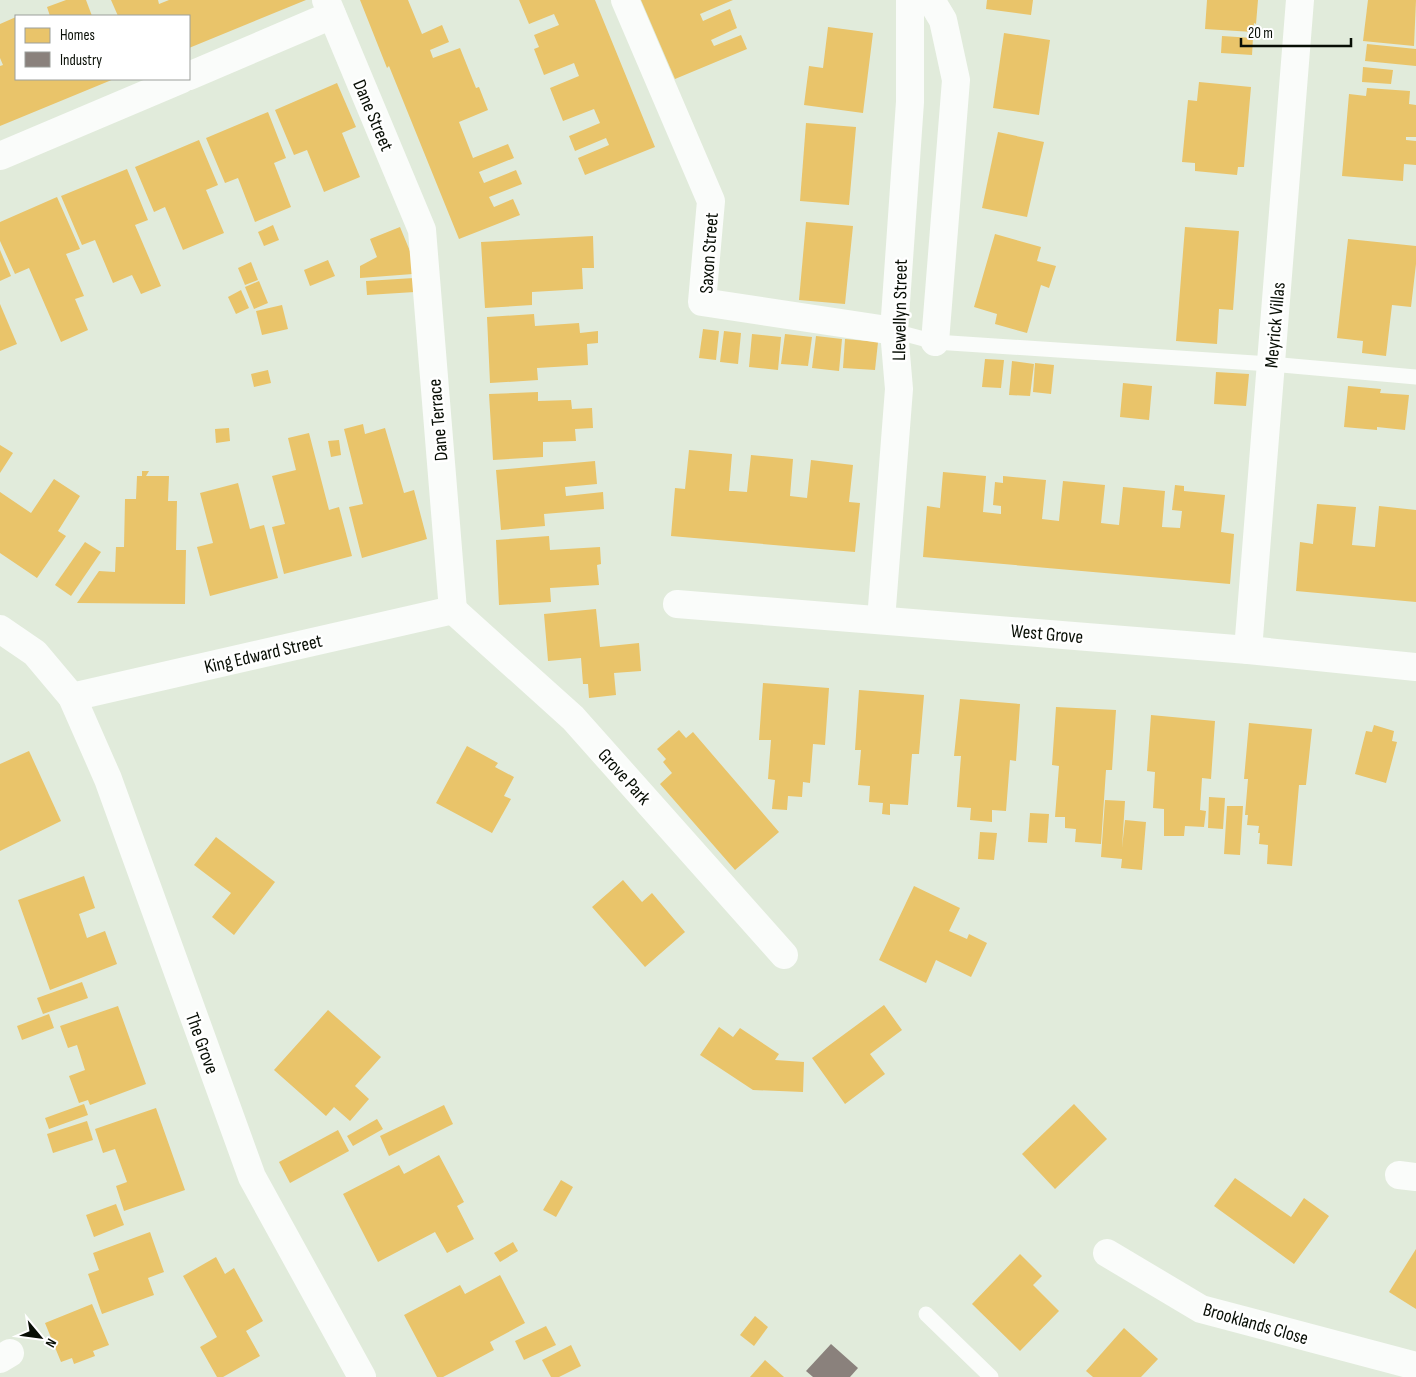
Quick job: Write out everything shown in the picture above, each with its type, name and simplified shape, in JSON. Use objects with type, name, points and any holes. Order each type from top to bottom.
[{"type":"street","name":"Saxon Street","points":[[625,0],[712,201],[702,302],[894,331]]},
{"type":"street","name":"Llewellyn Street","points":[[881,620],[899,389],[894,331],[910,102],[910,0]]},
{"type":"street","points":[[931,0],[942,20],[956,80],[935,342]]},
{"type":"street","name":"Meyrick Villas","points":[[1248,650],[1300,0]]},
{"type":"street","points":[[190,76],[329,7]]},
{"type":"street","name":"Dane Street","points":[[329,7],[422,230]]},
{"type":"street","points":[[0,156],[180,80]]},
{"type":"street","name":"Dane Terrace","points":[[422,230],[453,610]]},
{"type":"street","name":"West Grove","points":[[677,604],[1248,650],[1416,666]]},
{"type":"street","name":"King Edward Street","points":[[72,697],[453,610]]},
{"type":"street","name":"Grove Park","points":[[453,610],[573,718],[784,956]]},
{"type":"street","name":"The Grove","points":[[0,629],[35,654],[72,697],[108,779],[252,1178],[362,1377]]},
{"type":"street","name":"Brooklands Close","points":[[1107,1253],[1201,1309],[1416,1366]]},
{"type":"lane","points":[[894,331],[935,342],[1270,364],[1416,377]]},
{"type":"lane","points":[[926,1314],[991,1377]]},
{"type":"building: Homes","points":[[66,0],[86,0],[92,15],[50,15],[47,7]]},
{"type":"building: Homes","points":[[111,0],[158,0],[159,4],[169,0],[306,0],[190,48],[190,15],[118,15]]},
{"type":"building: Homes","points":[[360,0],[408,0],[422,34],[442,25],[449,42],[430,50],[433,58],[460,48],[476,88],[479,87],[488,110],[459,122],[473,158],[508,144],[514,158],[479,172],[484,183],[516,170],[522,184],[489,197],[494,207],[513,199],[520,215],[459,239],[389,66],[387,68]]},
{"type":"building: Homes","points":[[519,0],[595,0],[655,147],[585,175],[578,158],[609,145],[606,138],[575,151],[569,136],[600,123],[594,109],[563,121],[550,88],[579,76],[574,63],[544,75],[534,49],[539,47],[534,35],[559,25],[554,14],[529,24]]},
{"type":"building: Homes","points":[[641,0],[733,0],[700,14],[703,21],[730,9],[737,28],[711,40],[714,46],[741,35],[747,49],[675,79]]},
{"type":"building: Homes","points":[[987,0],[1033,0],[1031,15],[986,9]]},
{"type":"building: Homes","points":[[1207,0],[1258,0],[1256,24],[1254,23],[1253,32],[1205,29]]},
{"type":"building: Homes","points":[[1368,0],[1416,0],[1414,46],[1363,41]]},
{"type":"building: Homes","points":[[15,17],[15,80],[112,80],[0,126],[0,66],[3,65],[0,58],[0,24]]},
{"type":"building: Homes","points":[[828,27],[873,33],[863,113],[804,105],[809,66],[823,68]]},
{"type":"building: Homes","points":[[1004,33],[1050,40],[1039,115],[993,108]]},
{"type":"building: Homes","points":[[1222,36],[1253,38],[1252,55],[1221,53]]},
{"type":"building: Homes","points":[[1367,44],[1416,49],[1416,66],[1365,61]]},
{"type":"building: Homes","points":[[1363,67],[1393,70],[1391,84],[1362,82]]},
{"type":"building: Homes","points":[[1199,82],[1251,87],[1244,167],[1238,167],[1237,175],[1195,171],[1195,163],[1182,162],[1188,100],[1197,101]]},
{"type":"building: Homes","points":[[337,83],[356,127],[342,133],[360,177],[324,192],[307,150],[294,155],[275,110]]},
{"type":"building: Homes","points":[[1367,88],[1410,91],[1409,104],[1416,105],[1416,137],[1406,137],[1406,140],[1416,141],[1416,165],[1404,164],[1403,181],[1342,176],[1349,94],[1366,96]]},
{"type":"building: Homes","points":[[268,112],[286,158],[274,163],[291,207],[255,222],[238,178],[225,183],[206,138]]},
{"type":"building: Homes","points":[[806,123],[856,127],[849,205],[800,201]]},
{"type":"building: Homes","points":[[998,132],[1044,142],[1027,217],[982,208]]},
{"type":"building: Homes","points":[[199,140],[218,185],[206,190],[224,233],[183,250],[165,207],[154,212],[135,167]]},
{"type":"building: Homes","points":[[127,169],[148,220],[135,225],[161,286],[141,294],[132,275],[113,283],[95,240],[82,245],[61,196]]},
{"type":"building: Homes","points":[[57,197],[80,249],[66,254],[84,296],[75,299],[88,330],[61,342],[29,268],[15,274],[0,241],[0,222]]},
{"type":"building: Homes","points":[[806,222],[853,226],[845,304],[799,300]]},
{"type":"building: Homes","points":[[273,225],[279,240],[264,246],[258,232]]},
{"type":"building: Homes","points":[[400,227],[412,256],[413,274],[360,278],[360,266],[377,257],[370,239]]},
{"type":"building: Homes","points":[[1185,227],[1239,231],[1233,310],[1219,309],[1217,344],[1176,341]]},
{"type":"building: Homes","points":[[995,234],[1041,247],[1037,261],[1056,266],[1049,288],[1041,285],[1027,333],[995,324],[997,314],[974,307]]},
{"type":"building: Homes","points":[[593,236],[594,268],[582,268],[583,289],[532,292],[532,305],[485,308],[481,242]]},
{"type":"building: Homes","points":[[1348,239],[1416,246],[1411,307],[1392,305],[1386,356],[1362,353],[1363,341],[1337,338]]},
{"type":"building: Homes","points":[[0,250],[11,276],[0,281]]},
{"type":"building: Homes","points":[[328,260],[335,276],[310,286],[304,270]]},
{"type":"building: Homes","points":[[251,262],[258,280],[245,285],[238,268]]},
{"type":"building: Homes","points":[[414,278],[415,292],[367,295],[366,281]]},
{"type":"building: Homes","points":[[259,281],[268,303],[254,309],[245,287]]},
{"type":"building: Homes","points":[[241,290],[249,308],[236,314],[228,297]]},
{"type":"building: Homes","points":[[0,304],[17,344],[0,351]]},
{"type":"building: Homes","points":[[282,305],[288,329],[262,335],[256,311]]},
{"type":"building: Homes","points":[[534,314],[535,326],[579,323],[580,333],[598,331],[598,343],[587,344],[588,365],[537,368],[538,380],[490,383],[487,317]]},
{"type":"building: Homes","points":[[703,329],[719,331],[716,360],[699,358]]},
{"type":"building: Homes","points":[[724,331],[741,333],[738,364],[720,362]]},
{"type":"building: Homes","points":[[752,334],[781,337],[778,370],[749,367]]},
{"type":"building: Homes","points":[[785,334],[812,337],[808,366],[781,364]]},
{"type":"building: Homes","points":[[816,336],[842,339],[839,371],[812,368]]},
{"type":"building: Homes","points":[[845,339],[878,342],[875,370],[843,368]]},
{"type":"building: Homes","points":[[985,359],[1004,360],[1001,388],[982,387]]},
{"type":"building: Homes","points":[[1012,361],[1034,364],[1030,396],[1009,395]]},
{"type":"building: Homes","points":[[1035,363],[1054,365],[1051,394],[1033,392]]},
{"type":"building: Homes","points":[[268,370],[271,383],[254,387],[251,374]]},
{"type":"building: Homes","points":[[1216,372],[1249,374],[1246,406],[1214,404]]},
{"type":"building: Homes","points":[[1123,383],[1152,386],[1149,420],[1120,417]]},
{"type":"building: Homes","points":[[1348,386],[1381,389],[1380,393],[1409,395],[1405,430],[1377,427],[1377,430],[1344,427]]},
{"type":"building: Homes","points":[[538,392],[538,401],[571,400],[572,409],[592,408],[593,428],[575,429],[576,441],[543,442],[543,457],[493,460],[489,394]]},
{"type":"building: Homes","points":[[363,424],[365,434],[385,428],[404,493],[414,490],[427,539],[362,558],[349,507],[363,504],[344,429]]},
{"type":"building: Homes","points":[[229,428],[230,441],[216,443],[215,429]]},
{"type":"building: Homes","points":[[309,433],[329,510],[339,507],[352,556],[284,574],[272,527],[285,524],[272,476],[296,470],[288,438]]},
{"type":"building: Homes","points":[[339,440],[341,455],[331,457],[328,441]]},
{"type":"building: Homes","points":[[0,445],[13,453],[0,473]]},
{"type":"building: Homes","points":[[689,450],[732,454],[729,491],[747,492],[751,455],[793,459],[790,496],[807,498],[811,460],[853,465],[849,502],[860,503],[855,552],[671,536],[675,488],[685,489]]},
{"type":"building: Homes","points":[[595,461],[597,484],[565,487],[566,496],[603,492],[604,509],[544,514],[545,526],[501,530],[496,470]]},
{"type":"building: Homes","points":[[142,471],[149,471],[146,476],[169,476],[168,501],[177,501],[176,550],[186,550],[185,604],[77,603],[99,571],[115,572],[116,547],[124,547],[125,499],[136,499],[137,476],[142,476]]},
{"type":"building: Homes","points":[[943,472],[986,476],[983,512],[1001,514],[1001,506],[993,505],[995,482],[1003,483],[1003,476],[1046,480],[1042,519],[1059,521],[1063,481],[1105,485],[1101,523],[1119,525],[1123,487],[1165,491],[1162,527],[1180,528],[1182,511],[1172,510],[1175,485],[1184,486],[1184,491],[1225,495],[1221,532],[1234,534],[1230,584],[923,557],[927,506],[940,508]]},
{"type":"building: Homes","points":[[54,479],[80,496],[58,531],[66,536],[37,578],[0,553],[0,492],[31,513]]},
{"type":"building: Homes","points":[[238,483],[250,529],[264,525],[278,578],[210,596],[197,547],[213,543],[200,493]]},
{"type":"building: Homes","points":[[1317,504],[1356,507],[1352,545],[1375,547],[1379,506],[1416,510],[1416,602],[1296,591],[1300,542],[1313,544]]},
{"type":"building: Homes","points":[[549,536],[550,550],[600,547],[601,564],[597,565],[599,585],[550,588],[551,602],[499,605],[496,540]]},
{"type":"building: Homes","points":[[85,542],[101,552],[71,596],[55,585]]},
{"type":"building: Homes","points":[[596,609],[600,647],[639,643],[641,671],[614,673],[616,695],[589,698],[588,684],[583,684],[581,658],[548,661],[544,614]]},
{"type":"building: Homes","points":[[763,683],[829,688],[825,745],[813,744],[810,783],[803,782],[802,797],[788,796],[787,810],[772,809],[775,780],[768,779],[771,740],[759,740]]},
{"type":"building: Homes","points":[[859,690],[924,695],[919,754],[912,754],[908,805],[890,804],[890,815],[882,814],[883,803],[869,802],[870,786],[858,785],[861,750],[855,750]]},
{"type":"building: Homes","points":[[960,699],[1020,704],[1016,761],[1010,760],[1006,811],[992,810],[992,822],[970,820],[971,808],[957,807],[961,756],[954,756]]},
{"type":"building: Homes","points":[[1056,707],[1116,710],[1112,770],[1106,770],[1101,844],[1075,842],[1076,829],[1065,828],[1065,817],[1055,817],[1059,766],[1052,765]]},
{"type":"building: Homes","points":[[1151,715],[1215,721],[1211,779],[1202,778],[1200,810],[1206,811],[1204,827],[1185,826],[1184,836],[1164,836],[1164,809],[1153,808],[1155,772],[1147,771]]},
{"type":"building: Homes","points":[[1249,723],[1312,729],[1306,785],[1299,785],[1292,866],[1267,864],[1268,845],[1259,844],[1259,826],[1247,825],[1248,815],[1245,815],[1248,779],[1244,779]]},
{"type":"building: Homes","points":[[1374,725],[1394,731],[1392,741],[1397,742],[1386,783],[1355,774],[1366,731],[1372,732]]},
{"type":"building: Homes","points":[[679,730],[686,738],[693,732],[779,832],[735,870],[660,784],[672,773],[663,762],[666,759],[657,749]]},
{"type":"building: Homes","points":[[467,746],[498,763],[495,767],[514,777],[504,796],[511,799],[492,833],[436,803]]},
{"type":"building: Homes","points":[[29,751],[61,821],[0,851],[0,764]]},
{"type":"building: Homes","points":[[1209,797],[1225,798],[1223,829],[1208,828]]},
{"type":"building: Homes","points":[[1105,800],[1125,801],[1122,848],[1125,820],[1146,822],[1142,870],[1121,868],[1122,859],[1101,857]]},
{"type":"building: Homes","points":[[1227,806],[1243,806],[1240,855],[1224,854]]},
{"type":"building: Homes","points":[[1030,813],[1049,814],[1047,843],[1028,842]]},
{"type":"building: Homes","points":[[980,832],[997,833],[994,860],[978,859]]},
{"type":"building: Homes","points":[[216,837],[275,882],[234,935],[212,917],[231,893],[194,865]]},
{"type":"building: Homes","points":[[84,876],[95,908],[79,914],[87,938],[105,931],[117,964],[50,990],[18,900]]},
{"type":"building: Homes","points":[[623,880],[642,902],[652,893],[685,932],[645,967],[592,907]]},
{"type":"building: Homes","points":[[914,886],[960,908],[949,931],[967,939],[969,934],[987,943],[971,977],[936,960],[926,983],[879,960]]},
{"type":"building: Homes","points":[[82,982],[88,998],[43,1014],[37,998]]},
{"type":"building: Homes","points":[[884,1005],[902,1030],[870,1054],[885,1074],[845,1104],[812,1058]]},
{"type":"building: Homes","points":[[118,1006],[146,1084],[90,1105],[88,1100],[79,1103],[69,1076],[85,1070],[77,1045],[68,1048],[60,1026]]},
{"type":"building: Homes","points":[[328,1010],[381,1057],[355,1086],[369,1099],[350,1121],[334,1107],[326,1116],[274,1070]]},
{"type":"building: Homes","points":[[49,1014],[54,1028],[22,1040],[17,1026]]},
{"type":"building: Homes","points":[[719,1027],[733,1037],[740,1028],[779,1054],[775,1060],[804,1062],[803,1092],[753,1090],[700,1055]]},
{"type":"building: Homes","points":[[84,1104],[88,1115],[49,1129],[45,1118]]},
{"type":"building: Homes","points":[[1074,1104],[1107,1139],[1055,1189],[1022,1154]]},
{"type":"building: Homes","points":[[444,1105],[453,1124],[389,1156],[380,1136]]},
{"type":"building: Homes","points":[[156,1108],[185,1190],[124,1211],[116,1186],[127,1182],[115,1149],[103,1153],[95,1129]]},
{"type":"building: Homes","points":[[377,1119],[383,1129],[353,1146],[347,1136]]},
{"type":"building: Homes","points":[[87,1121],[93,1140],[53,1153],[47,1134]]},
{"type":"building: Homes","points":[[338,1130],[349,1151],[290,1183],[279,1162]]},
{"type":"building: Homes","points":[[439,1155],[464,1202],[457,1206],[474,1239],[447,1253],[435,1232],[378,1262],[343,1194],[399,1165],[404,1174]]},
{"type":"building: Homes","points":[[1235,1178],[1291,1217],[1304,1198],[1329,1216],[1294,1264],[1214,1206]]},
{"type":"building: Homes","points":[[561,1180],[573,1187],[556,1217],[543,1210]]},
{"type":"building: Homes","points":[[116,1204],[124,1225],[94,1237],[86,1215]]},
{"type":"building: Homes","points":[[150,1232],[164,1272],[148,1278],[154,1295],[102,1314],[88,1274],[99,1270],[93,1253]]},
{"type":"building: Homes","points":[[513,1242],[518,1251],[500,1262],[494,1253]]},
{"type":"building: Homes","points":[[1416,1249],[1416,1309],[1389,1292]]},
{"type":"building: Homes","points":[[1020,1254],[1042,1276],[1033,1285],[1059,1311],[1020,1351],[972,1304]]},
{"type":"building: Homes","points":[[216,1257],[225,1274],[234,1268],[263,1321],[246,1331],[260,1356],[223,1377],[217,1377],[200,1347],[217,1337],[183,1276]]},
{"type":"building: Homes","points":[[500,1275],[525,1323],[490,1342],[494,1350],[443,1377],[437,1377],[404,1315],[460,1285],[465,1294]]},
{"type":"building: Homes","points":[[92,1304],[109,1345],[93,1351],[95,1356],[74,1364],[72,1358],[61,1362],[45,1323]]},
{"type":"building: Homes","points":[[755,1316],[768,1327],[754,1346],[740,1335]]},
{"type":"building: Homes","points":[[546,1326],[556,1345],[524,1360],[515,1341]]},
{"type":"building: Homes","points":[[1124,1328],[1158,1359],[1141,1377],[1093,1377],[1086,1371]]},
{"type":"building: Homes","points":[[571,1345],[581,1366],[559,1377],[551,1377],[542,1360]]},
{"type":"building: Homes","points":[[765,1360],[784,1377],[750,1377]]},
{"type":"building: Industry","points":[[831,1344],[858,1368],[850,1377],[813,1377],[806,1371]]}]
